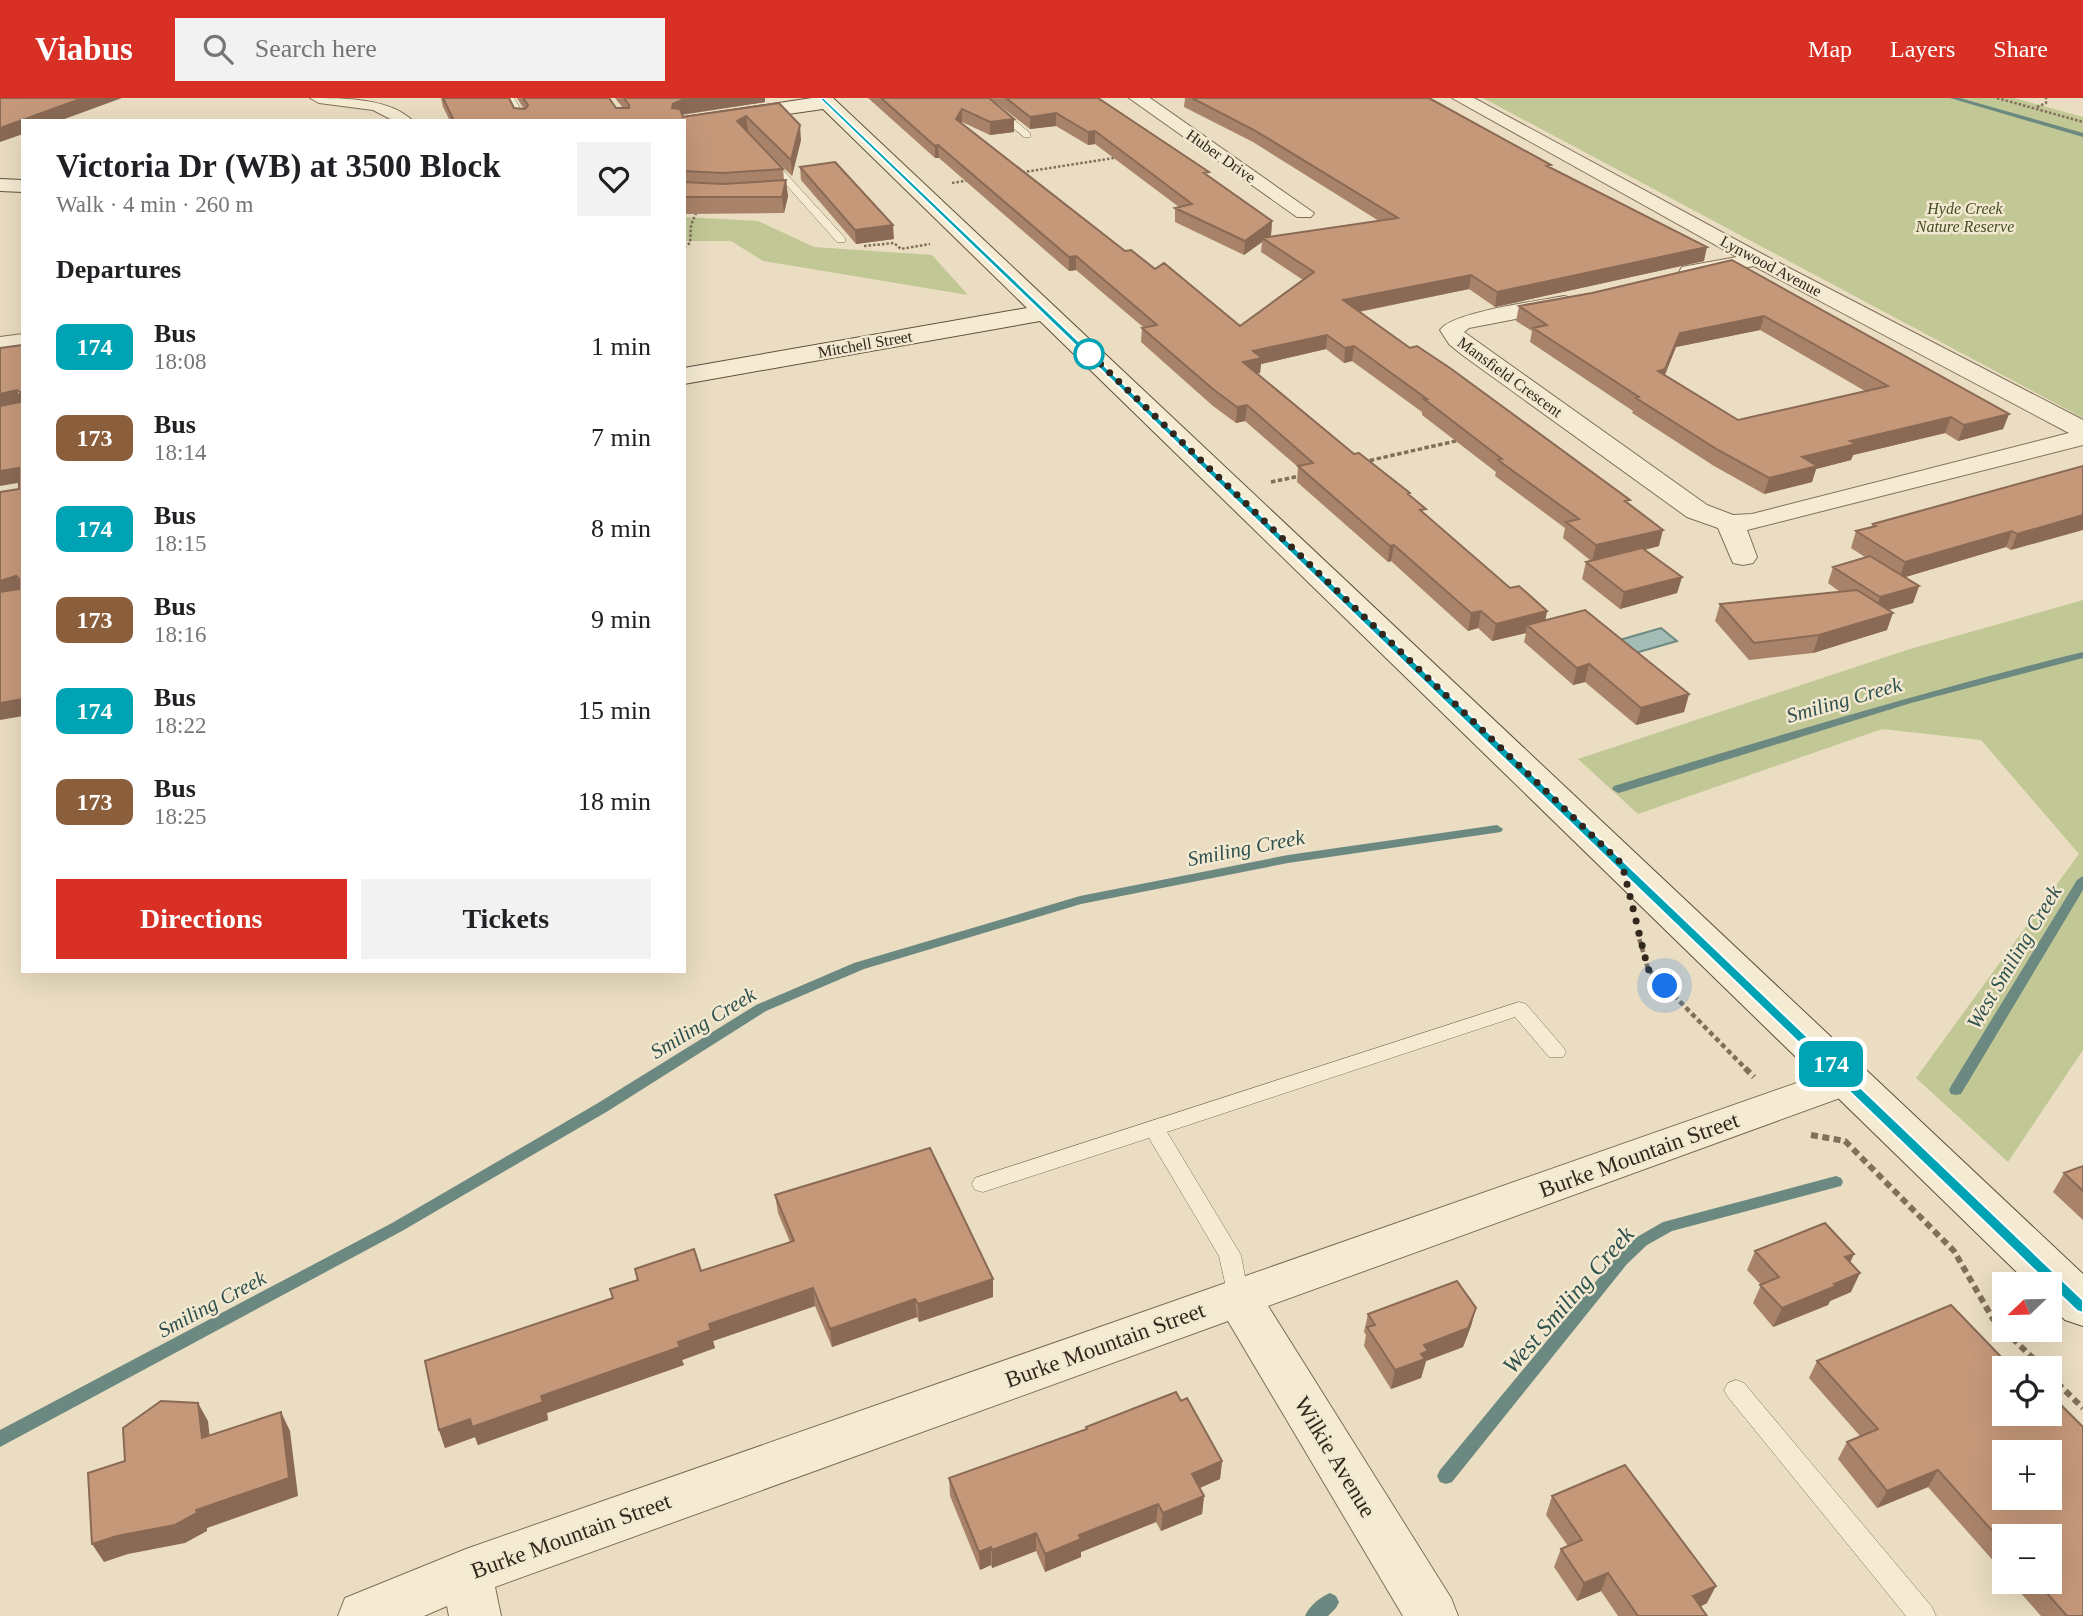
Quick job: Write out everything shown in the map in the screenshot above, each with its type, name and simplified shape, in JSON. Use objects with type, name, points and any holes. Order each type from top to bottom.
[{"type":"main road","points":[[686,123],[825,100],[2083,1305]]},
{"type":"main road","points":[[0,185],[21,186]]},
{"type":"main road","name":"Mitchell Street","points":[[686,376],[1046,312]]},
{"type":"street","points":[[319,98],[371,104],[391,110],[402,119]]},
{"type":"street","name":"Lynwood Avenue","points":[[1461,98],[1757,259],[2083,430]]},
{"type":"street","points":[[1143,101],[1170,101]]},
{"type":"street","name":"Huber Drive","points":[[1143,101],[1304,213]]},
{"type":"street","points":[[1667,276],[1757,259]]},
{"type":"street","name":"Mansfield Crescent","points":[[1587,298],[1462,323],[1451,330],[1452,334],[1469,349],[1697,511],[1730,523],[1770,518],[2083,437]]},
{"type":"street","points":[[0,344],[21,341]]},
{"type":"street","points":[[1730,523],[1743,557]]},
{"type":"street","name":"Burke Mountain Street","points":[[364,1616],[471,1594],[1238,1298],[1848,1080]]},
{"type":"street","name":"Wilkie Avenue","points":[[1238,1298],[1432,1616]]},
{"type":"lane","points":[[510,98],[523,119]]},
{"type":"lane","points":[[982,98],[1027,135]]},
{"type":"lane","points":[[763,153],[792,190],[841,240]]},
{"type":"lane","points":[[983,1184],[1519,1009],[1556,1052]]},
{"type":"lane","points":[[1154,1128],[1230,1255],[1238,1298]]},
{"type":"lane","points":[[1736,1390],[1923,1616]]},
{"type":"path","points":[[1997,98],[2083,122]]},
{"type":"path","points":[[2036,108],[2046,103],[2046,98]]},
{"type":"path","points":[[1013,173],[1123,157]]},
{"type":"path","points":[[916,188],[972,180]]},
{"type":"path","points":[[686,246],[690,243],[694,216],[702,203]]},
{"type":"path","points":[[863,246],[894,243],[901,249],[930,244]]},
{"type":"path","points":[[1362,462],[1466,438]]},
{"type":"path","points":[[1270,482],[1310,474]]},
{"type":"path","points":[[1637,928],[1648,969],[1760,1082]]},
{"type":"path","points":[[1811,1135],[1845,1141],[1954,1251],[1992,1317]]},
{"type":"path","points":[[2017,1342],[2031,1356]]},
{"type":"path","points":[[2062,1388],[2083,1408]]},
{"type":"green space","name":"Hyde Creek Nature Reserve","points":[[1483,98],[2014,98],[2083,117],[2083,418]]},
{"type":"green space","points":[[686,217],[758,221],[814,247],[932,255],[968,295],[763,261],[731,241],[686,241]]},
{"type":"green space","points":[[2083,600],[2083,1050],[2008,1162],[1916,1078],[2079,854],[1981,740],[1882,729],[1638,814],[1578,759],[1910,649]]},
{"type":"water","points":[[1661,628],[1677,641],[1632,654],[1616,641]]},
{"type":"building","points":[[0,98],[83,98],[21,119],[0,128]]},
{"type":"building","points":[[443,98],[509,98],[514,108],[525,109],[528,105],[523,98],[609,98],[616,108],[629,108],[624,98],[694,98],[673,104],[672,108],[680,109],[683,117],[779,103],[800,125],[791,160],[746,116],[737,121],[783,169],[723,173],[686,171],[686,119],[453,119]]},
{"type":"building","points":[[881,98],[989,98],[1014,119],[990,122],[962,109],[956,119],[1125,251],[1131,250],[1155,269],[1164,263],[1240,326],[1314,272],[1262,238],[1398,218],[1254,130],[1192,98],[1429,98],[1551,165],[1547,166],[1707,247],[1497,292],[1471,275],[1343,300],[1410,348],[1417,346],[1450,368],[1630,500],[1625,501],[1663,530],[1596,545],[1566,522],[1579,519],[1498,460],[1502,459],[1424,399],[1427,399],[1354,346],[1345,348],[1327,335],[1253,351],[1262,358],[1243,362],[1354,454],[1359,453],[1410,493],[1408,494],[1426,509],[1420,510],[1510,588],[1519,586],[1547,611],[1496,624],[1481,611],[1471,613],[1298,466],[1313,463],[1247,405],[1237,407],[1142,328],[1157,325],[1076,256],[1069,257]]},
{"type":"building","points":[[1006,98],[1098,98],[1209,172],[1204,173],[1272,221],[1245,241],[1175,208],[1192,204],[1095,131],[1088,132],[1056,113],[1030,117]]},
{"type":"building","points":[[835,162],[893,225],[855,230],[800,167]]},
{"type":"building","points":[[786,180],[782,197],[686,197],[686,182],[723,184]]},
{"type":"building","points":[[1732,260],[2009,414],[1964,425],[1951,417],[1850,441],[1856,444],[1802,457],[1817,466],[1769,478],[1718,450],[1636,398],[1639,397],[1533,328],[1547,325],[1519,306],[1592,293]],"holes":[[[1764,316],[1888,386],[1738,420],[1658,371],[1665,369],[1680,333]]]},
{"type":"building","points":[[21,345],[21,699],[0,703],[0,592],[19,589],[19,579],[16,576],[0,581],[0,492],[19,489],[19,468],[0,471],[0,406],[20,402],[20,392],[17,390],[0,394],[0,348]]},
{"type":"building","points":[[2083,466],[2083,515],[2017,534],[2012,531],[1905,562],[1856,531],[1876,526],[1873,524]]},
{"type":"building","points":[[1642,548],[1682,577],[1624,592],[1586,562]]},
{"type":"building","points":[[1870,556],[1919,586],[1880,597],[1833,567]]},
{"type":"building","points":[[1857,590],[1893,613],[1819,635],[1754,643],[1720,604]]},
{"type":"building","points":[[1585,610],[1689,694],[1641,708],[1589,664],[1577,668],[1527,625]]},
{"type":"building","points":[[930,1148],[993,1279],[918,1304],[915,1299],[830,1329],[813,1288],[709,1324],[711,1330],[678,1342],[680,1347],[541,1396],[543,1402],[472,1427],[470,1419],[439,1430],[425,1361],[613,1298],[610,1289],[638,1280],[635,1269],[694,1249],[701,1271],[794,1241],[775,1195]]},
{"type":"building","points":[[2083,1166],[2083,1191],[2064,1173]]},
{"type":"building","points":[[1825,1223],[1854,1254],[1845,1257],[1860,1273],[1782,1308],[1760,1285],[1779,1277],[1755,1251]]},
{"type":"building","points":[[1457,1281],[1476,1308],[1468,1328],[1424,1345],[1428,1351],[1421,1354],[1425,1359],[1395,1370],[1367,1327],[1375,1325],[1368,1314]]},
{"type":"building","points":[[1951,1305],[2000,1356],[1992,1356],[1992,1426],[2062,1426],[2062,1406],[2083,1427],[2083,1616],[2067,1616],[2048,1594],[2062,1594],[2062,1524],[1992,1524],[1992,1531],[1938,1470],[1887,1491],[1847,1442],[1878,1429],[1817,1361]]},
{"type":"building","points":[[1176,1392],[1181,1401],[1187,1398],[1222,1461],[1192,1474],[1204,1496],[1163,1513],[1158,1504],[1079,1535],[1081,1539],[1045,1554],[1036,1533],[992,1550],[991,1547],[979,1552],[949,1478],[1087,1429],[1086,1427]]},
{"type":"building","points":[[161,1401],[198,1403],[202,1438],[281,1412],[289,1478],[196,1510],[197,1513],[175,1525],[117,1536],[92,1544],[88,1473],[125,1461],[123,1428]]},
{"type":"building","points":[[1625,1465],[1716,1586],[1693,1596],[1707,1616],[1638,1616],[1608,1573],[1584,1583],[1561,1549],[1582,1540],[1552,1496]]},
{"type":"waterway","points":[[1953,98],[2083,135]]},
{"type":"waterway","name":"Smiling Creek","points":[[1618,789],[1907,701],[2083,655]]},
{"type":"waterway","name":"Smiling Creek","points":[[0,1439],[397,1227],[603,1107],[761,1008],[859,966],[1080,900],[1288,859],[1497,829]]},
{"type":"waterway","name":"West Smiling Creek","points":[[1956,1090],[2083,880]]},
{"type":"waterway","name":"West Smiling Creek","points":[[1446,1476],[1622,1260],[1642,1241],[1668,1226],[1836,1182]]},
{"type":"waterway","name":"West Smiling Creek","points":[[1314,1616],[1330,1602]]},
{"type":"bus line","name":"174","points":[[822,98],[2083,1305]]},
{"type":"route","points":[[1089,354],[1086,350],[1622,864],[1648,969],[1665,986]]}]
